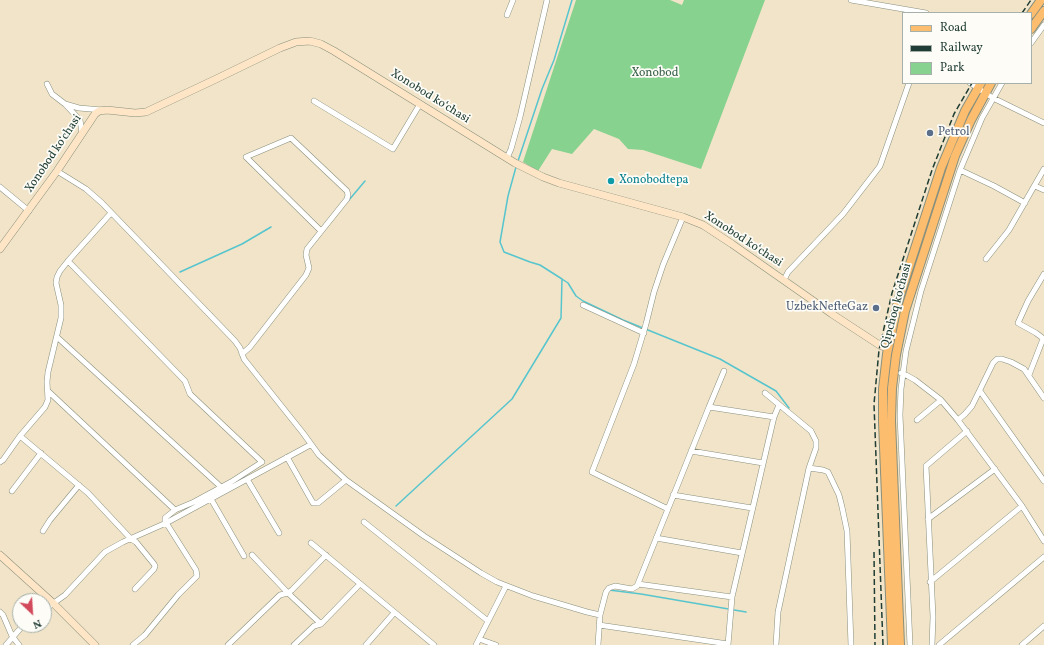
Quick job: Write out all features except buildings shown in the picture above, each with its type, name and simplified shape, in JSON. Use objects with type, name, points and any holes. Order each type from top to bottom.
[{"type":"main road","points":[[1032,13],[1041,0]]},
{"type":"main road","points":[[1032,27],[1044,11]]},
{"type":"main road","name":"Xonobod koʻchasi","points":[[0,249],[29,211],[95,114],[99,111],[107,110],[136,113],[146,112],[280,48],[293,43],[307,41],[328,47],[517,164],[553,182],[683,217],[710,229],[847,324],[881,346],[888,348]]},
{"type":"main road","name":"Qipchoq ko'chasi","points":[[900,645],[891,421],[897,350],[905,311],[950,171],[965,132],[990,84]]},
{"type":"main road","name":"Qipchoq ko'chasi","points":[[892,645],[883,428],[885,371],[888,348],[898,301],[941,168],[962,117],[980,85]]},
{"type":"main road","points":[[888,348],[897,350]]},
{"type":"main road","points":[[885,371],[894,372]]},
{"type":"main road","points":[[0,555],[53,603],[95,645]]},
{"type":"street","points":[[507,15],[513,0]]},
{"type":"street","points":[[507,158],[520,117],[547,0]]},
{"type":"street","points":[[851,0],[920,12]]},
{"type":"street","points":[[1032,42],[1044,25]]},
{"type":"street","points":[[47,84],[52,94],[66,104],[80,120],[82,133]]},
{"type":"street","points":[[784,280],[788,272],[843,214],[880,166],[909,84]]},
{"type":"street","points":[[910,645],[900,415],[903,374],[908,339],[917,303],[960,170],[974,134],[1001,84]]},
{"type":"street","points":[[980,85],[985,93],[993,98],[1044,123]]},
{"type":"street","points":[[314,101],[393,149],[420,104]]},
{"type":"street","points":[[66,104],[79,108],[107,110]]},
{"type":"street","points":[[242,354],[250,347],[306,275],[309,268],[306,250],[347,199],[348,195],[347,191],[291,138],[246,156],[321,231]]},
{"type":"street","points":[[986,259],[1009,230],[1044,169]]},
{"type":"street","points":[[960,170],[1025,203]]},
{"type":"street","points":[[57,171],[86,189],[235,341],[240,348],[244,359],[303,433],[310,445],[323,460],[346,480],[424,536],[481,573],[506,586],[557,604],[600,615]]},
{"type":"street","points":[[1035,186],[1044,190]]},
{"type":"street","points":[[0,187],[29,211]]},
{"type":"street","points":[[0,462],[45,407],[48,400],[48,372],[61,318],[61,305],[56,283],[60,271],[111,213]]},
{"type":"street","points":[[668,509],[592,472],[634,364],[663,265],[683,217]]},
{"type":"street","points":[[68,261],[185,381],[190,394],[268,468]]},
{"type":"street","points":[[1029,375],[1044,339],[1018,324],[1028,301],[1042,282],[1044,274]]},
{"type":"street","points":[[583,305],[644,333]]},
{"type":"street","points":[[57,337],[221,487]]},
{"type":"street","points":[[958,420],[969,410],[993,363],[997,359],[1011,362],[1024,369],[1044,398]]},
{"type":"street","points":[[598,645],[600,615],[606,592],[608,588],[615,586],[634,589],[638,584],[724,371]]},
{"type":"street","points":[[894,372],[903,374],[915,380],[941,400],[958,420],[1022,506],[1044,541]]},
{"type":"street","points":[[48,391],[175,510]]},
{"type":"street","points":[[980,391],[1044,481]]},
{"type":"street","points":[[765,393],[811,431],[816,441],[816,448],[809,468],[778,612],[776,645]]},
{"type":"street","points":[[917,420],[941,400]]},
{"type":"street","points":[[599,625],[728,644],[732,597],[763,462],[774,417],[779,404]]},
{"type":"street","points":[[709,407],[774,417]]},
{"type":"street","points":[[932,645],[933,618],[930,582],[926,466],[967,432]]},
{"type":"street","points":[[20,436],[79,485],[131,539],[136,542],[155,566],[135,588]]},
{"type":"street","points":[[53,603],[65,595],[105,552],[166,523],[310,445]]},
{"type":"street","points":[[691,451],[763,462]]},
{"type":"street","points":[[12,491],[41,453]]},
{"type":"street","points":[[287,457],[313,503],[318,503],[346,480]]},
{"type":"street","points":[[133,645],[145,635],[178,595],[197,576],[196,570],[166,523],[165,518],[175,510],[194,502],[262,462]]},
{"type":"street","points":[[809,468],[828,472],[839,495],[842,507],[847,531],[851,645]]},
{"type":"street","points":[[928,519],[994,469]]},
{"type":"street","points":[[248,479],[279,533]]},
{"type":"street","points":[[43,531],[50,520],[79,485]]},
{"type":"street","points":[[674,496],[752,508]]},
{"type":"street","points":[[211,499],[244,556]]},
{"type":"street","points":[[930,582],[1022,506]]},
{"type":"street","points":[[364,522],[488,621]]},
{"type":"street","points":[[656,538],[742,553]]},
{"type":"street","points":[[311,542],[394,612],[425,642],[434,645]]},
{"type":"street","points":[[252,555],[288,593],[321,624]]},
{"type":"street","points":[[228,645],[280,594],[288,593],[326,555]]},
{"type":"street","points":[[939,645],[1044,557]]},
{"type":"street","points":[[294,645],[314,626],[321,624],[360,584]]},
{"type":"street","points":[[638,584],[732,597]]},
{"type":"street","points":[[476,645],[506,586]]},
{"type":"street","points":[[0,612],[3,615],[12,636],[19,645]]},
{"type":"street","points":[[366,645],[394,612]]},
{"type":"street","points":[[1022,645],[1044,626]]},
{"type":"street","points":[[6,645],[15,633]]},
{"type":"street","points":[[479,639],[496,645]]},
{"type":"green space","name":"Xonobod","points":[[576,0],[670,0],[682,5],[684,0],[765,0],[701,169],[643,150],[628,149],[619,139],[594,129],[572,154],[552,149],[538,171],[523,162]]},
{"type":"waterway","points":[[518,161],[542,89],[554,60],[572,0]]},
{"type":"waterway","points":[[396,506],[512,399],[561,318],[562,279],[540,265],[504,252],[500,242],[508,196],[516,167]]},
{"type":"waterway","points":[[349,200],[365,181]]},
{"type":"waterway","points":[[180,272],[242,244],[271,227]]},
{"type":"waterway","points":[[562,279],[568,283],[576,296],[583,301],[623,320],[720,359],[776,391],[789,408]]},
{"type":"waterway","points":[[609,590],[746,612]]},
{"type":"railway","points":[[1023,12],[1031,0]]},
{"type":"railway","points":[[883,645],[874,404],[879,350],[892,293],[932,170],[954,114],[971,84]]},
{"type":"railway","points":[[874,552],[875,645]]},
{"type":"place","name":"Petrol","points":[[930,133]]},
{"type":"place","name":"Xonobodtepa","points":[[611,181]]},
{"type":"place","name":"UzbekNefteGaz","points":[[876,308]]}]
